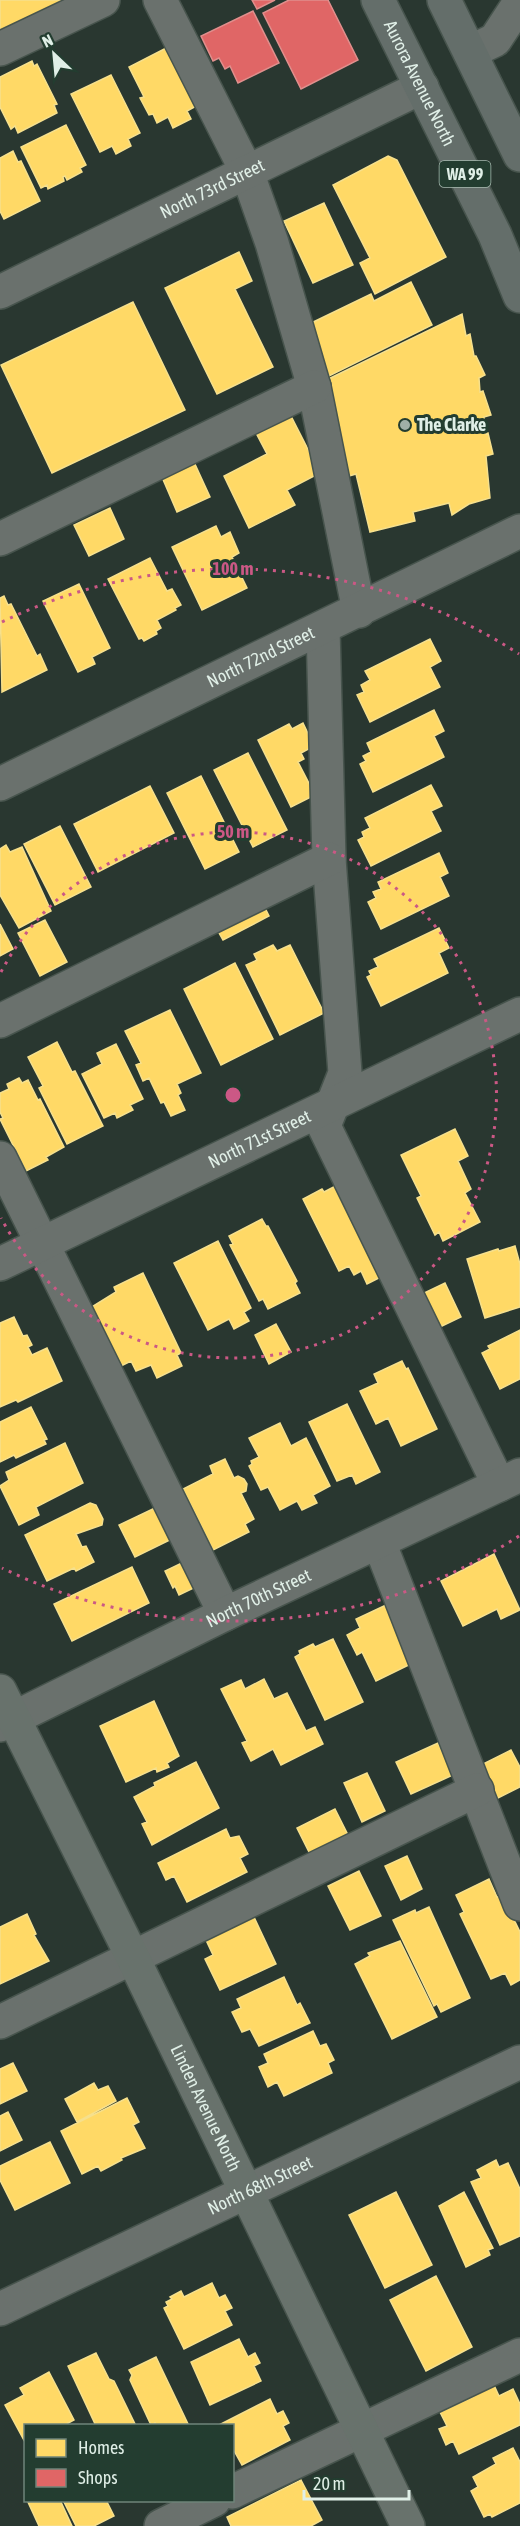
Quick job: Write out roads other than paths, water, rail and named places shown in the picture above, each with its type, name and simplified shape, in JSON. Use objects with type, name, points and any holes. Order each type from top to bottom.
[{"type":"highway","name":"Aurora Avenue North","points":[[378,0],[495,235],[520,296]]},
{"type":"highway","points":[[444,0],[520,155]]},
{"type":"main road","name":"Linden Avenue North","points":[[4,1711],[133,1958],[408,2526]]},
{"type":"street","points":[[0,49],[103,0]]},
{"type":"street","points":[[160,0],[247,172],[272,243],[314,387],[359,611]]},
{"type":"street","points":[[470,52],[495,40],[520,2]]},
{"type":"street","name":"North 73rd Street","points":[[0,292],[422,87]]},
{"type":"street","points":[[0,539],[314,387]]},
{"type":"street","name":"North 72nd Street","points":[[0,784],[520,531]]},
{"type":"street","points":[[324,628],[329,859],[345,1073],[324,1126],[509,1480]]},
{"type":"street","points":[[0,1021],[329,859]]},
{"type":"street","name":"North 71st Street","points":[[0,1264],[520,1014]]},
{"type":"street","points":[[0,1158],[225,1614]]},
{"type":"street","name":"North 70th Street","points":[[4,1711],[225,1614],[509,1480]]},
{"type":"street","points":[[379,1542],[520,1904]]},
{"type":"street","points":[[0,2022],[477,1790]]},
{"type":"street","name":"North 68th Street","points":[[0,2309],[520,2062]]},
{"type":"street","points":[[234,2491],[520,2355]]},
{"type":"street","points":[[161,2526],[210,2502]]},
{"type":"place","name":"The Clarke","points":[[405,425]]}]
